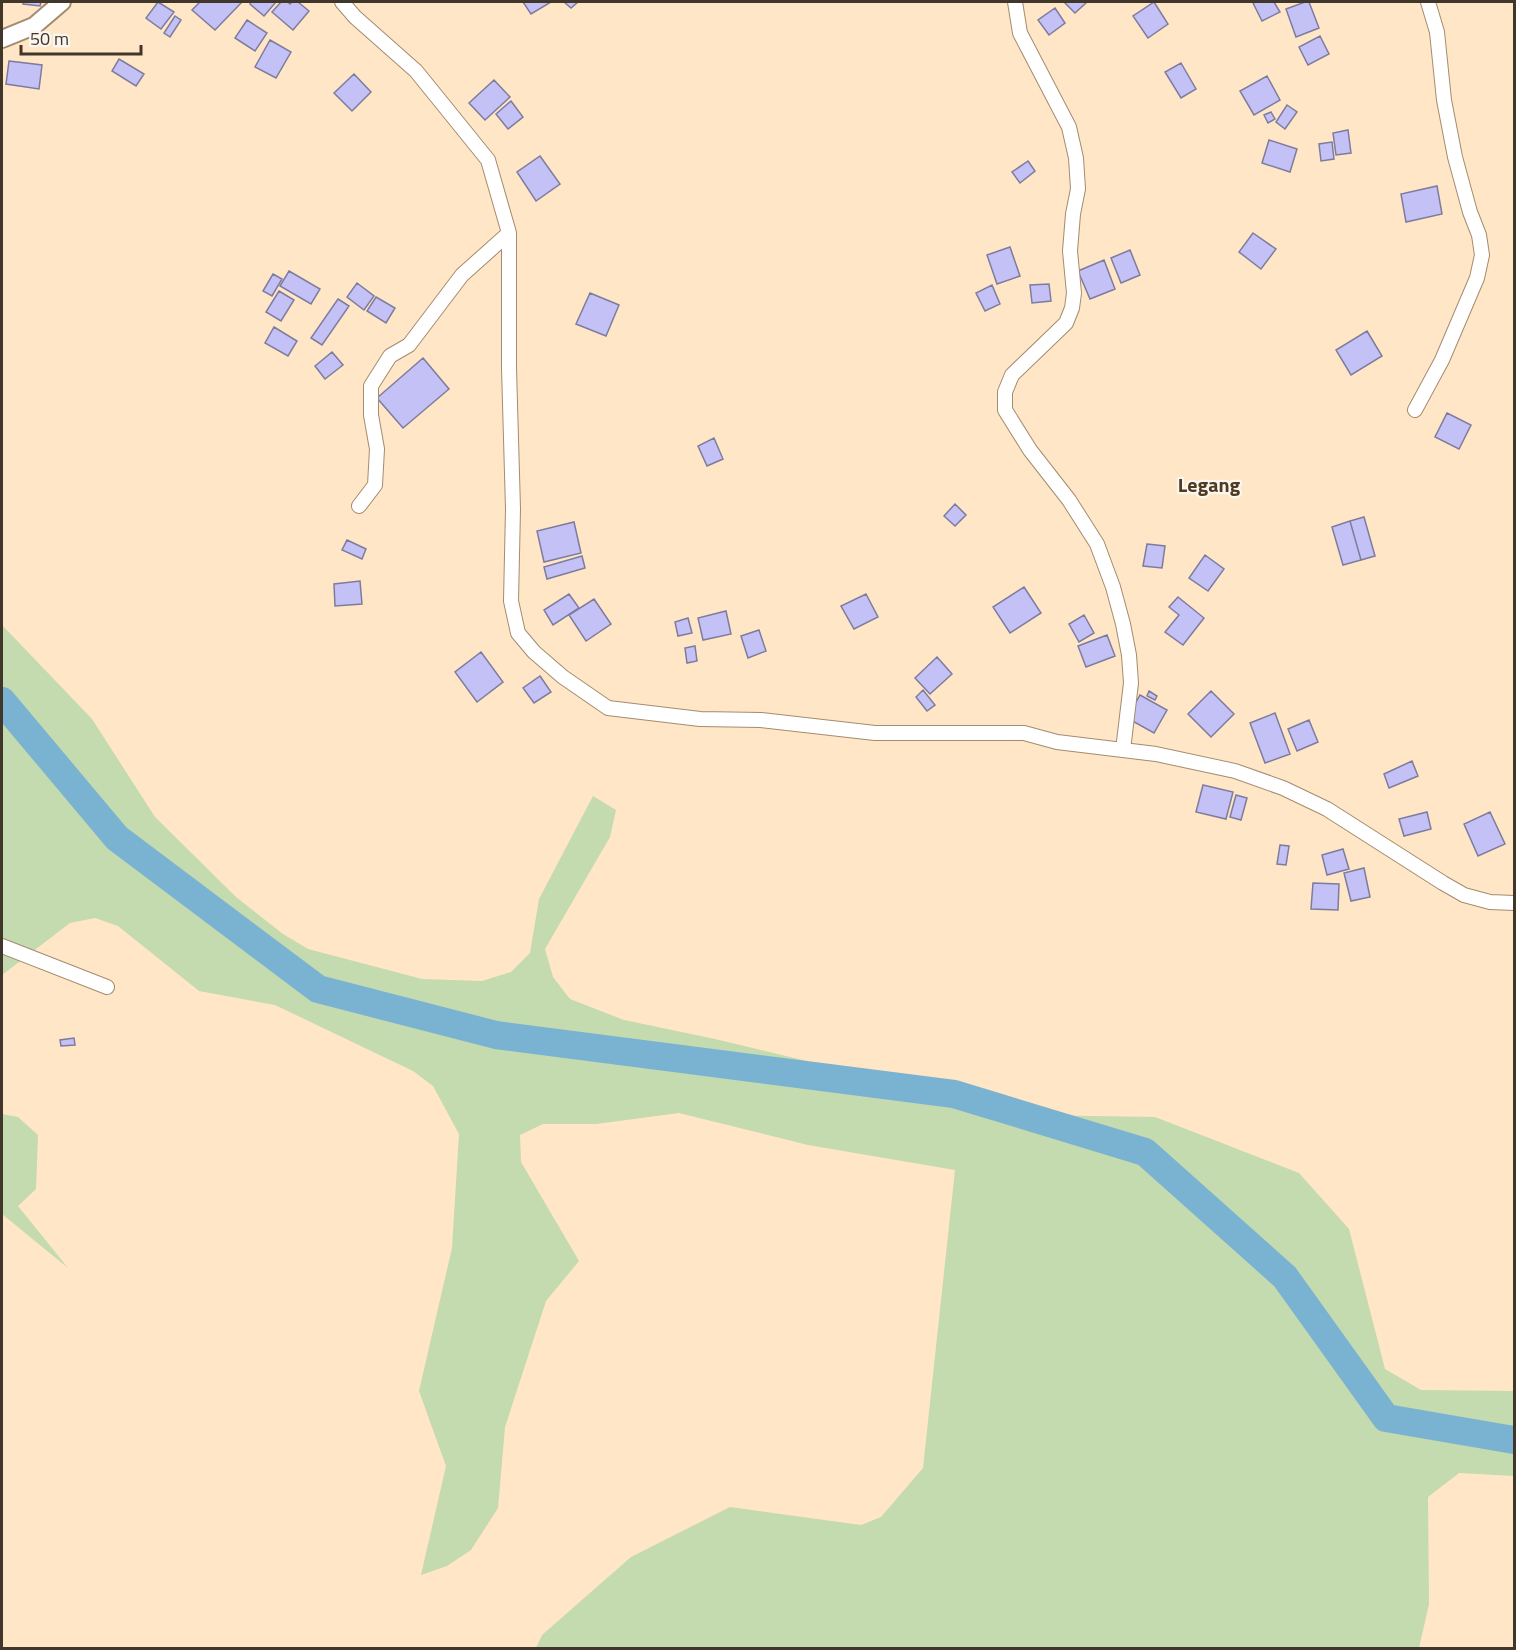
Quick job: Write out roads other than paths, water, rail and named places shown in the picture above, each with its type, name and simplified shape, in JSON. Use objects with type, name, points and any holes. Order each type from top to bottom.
[{"type":"street","points":[[2,39],[34,26],[62,2]]},
{"type":"street","points":[[342,2],[355,17],[416,71],[488,160],[509,233],[509,368],[513,509],[511,601],[518,633],[534,652],[563,677],[608,708],[700,719],[761,720],[875,733],[1024,733],[1057,742],[1156,754],[1235,771],[1283,788],[1327,809],[1464,895],[1490,902],[1515,903]]},
{"type":"street","points":[[1015,2],[1020,33],[1069,128],[1076,158],[1078,189],[1070,251],[1074,293],[1072,308],[1066,323],[1012,375],[1005,392],[1005,410],[1029,450],[1069,501],[1097,544],[1113,587],[1129,655],[1131,683],[1123,750]]},
{"type":"street","points":[[1415,410],[1446,350],[1477,278],[1482,255],[1479,236],[1455,156],[1444,100],[1437,32],[1428,2]]},
{"type":"street","points":[[359,506],[375,485],[377,448],[371,415],[371,386],[390,356],[409,345],[462,275],[509,233]]},
{"type":"street","points":[[2,946],[107,987]]},
{"type":"waterway","points":[[2,701],[117,838],[318,989],[496,1035],[954,1094],[1145,1152],[1285,1277],[1386,1418],[1514,1440]]},
{"type":"district","name":"Legang","points":[[1209,485]]}]
